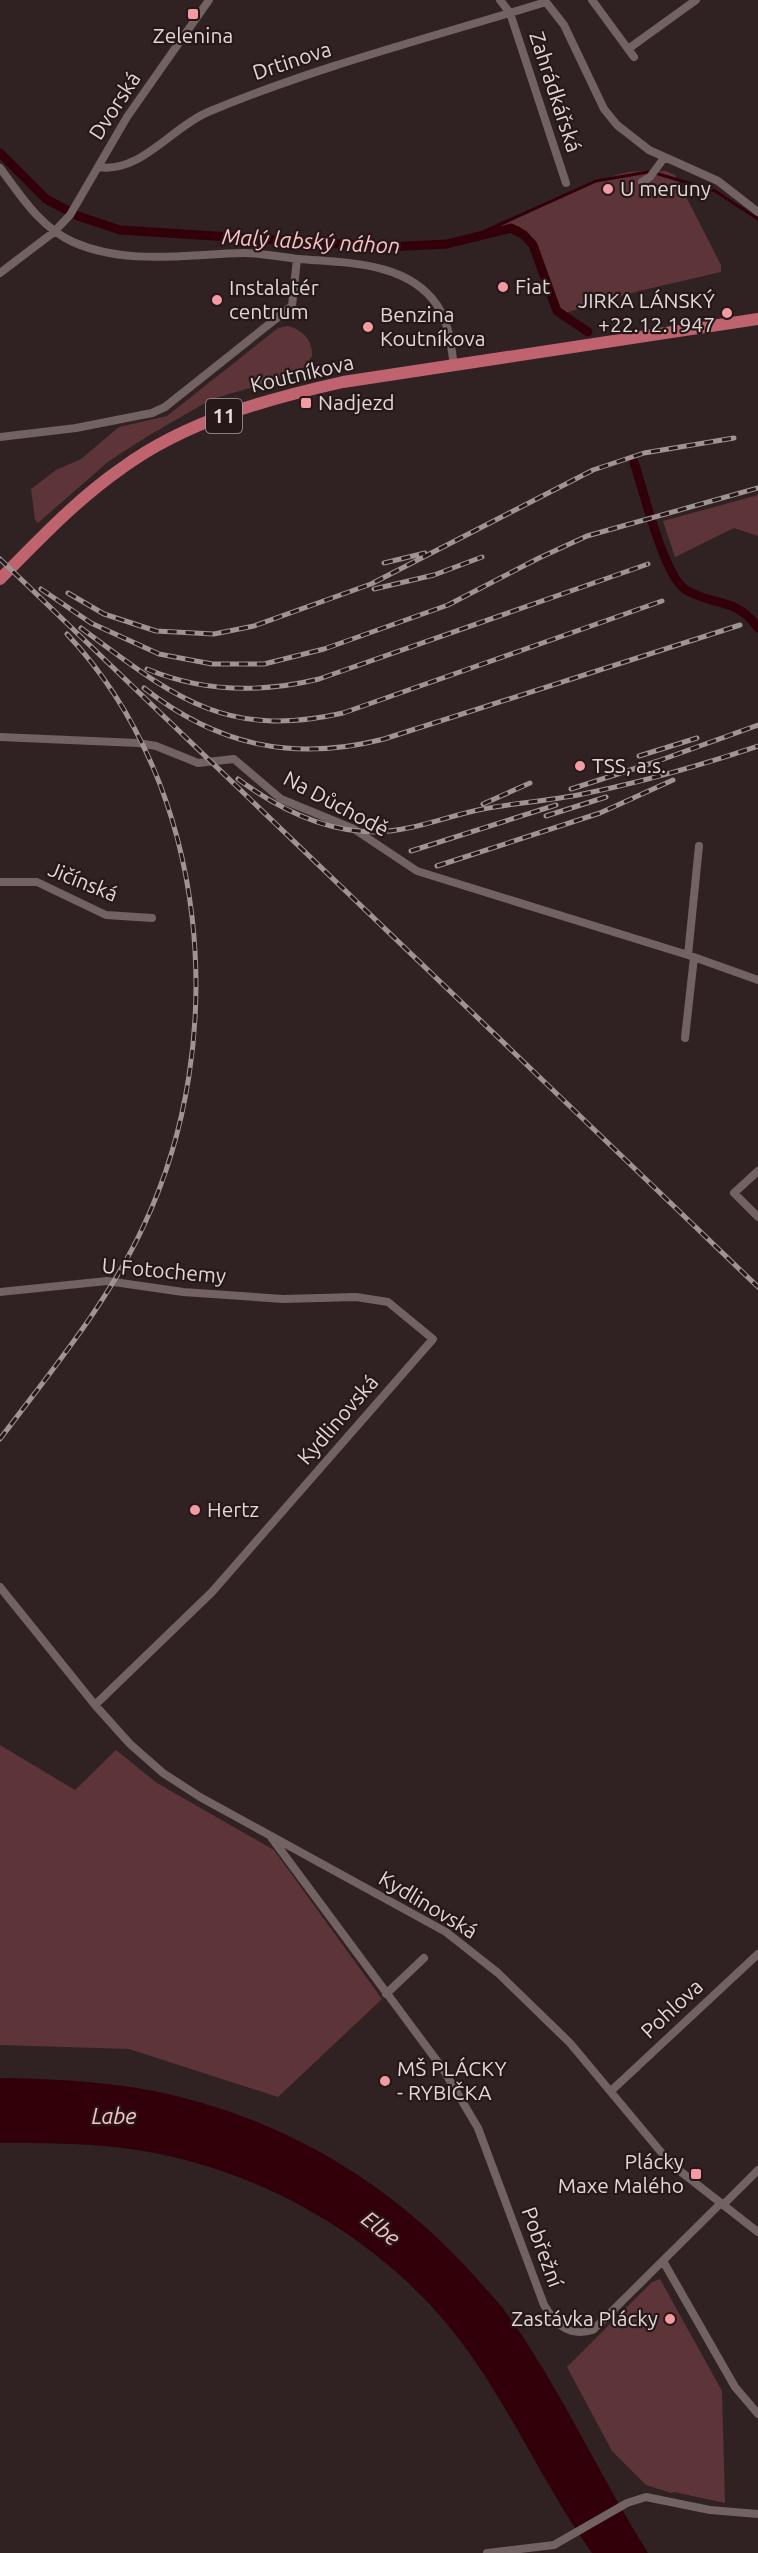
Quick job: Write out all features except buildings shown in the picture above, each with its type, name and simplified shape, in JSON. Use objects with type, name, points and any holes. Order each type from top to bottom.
[{"type":"main road","name":"Koutníkova","points":[[0,579],[94,488],[137,457],[184,433],[243,408],[289,394],[343,382],[758,319]]},
{"type":"street","name":"Dvorská","points":[[0,273],[54,232],[70,215],[127,117],[209,0]]},
{"type":"street","name":"Zahrádkářská","points":[[500,0],[510,13],[566,183]]},
{"type":"street","points":[[592,0],[634,57]]},
{"type":"street","points":[[628,49],[696,0]]},
{"type":"street","name":"Zahrádkářská","points":[[510,13],[549,1],[564,25],[610,118],[639,143],[664,158],[718,181],[758,212]]},
{"type":"street","name":"Drtinova","points":[[98,167],[112,169],[132,162],[197,116],[249,94],[306,74],[510,13]]},
{"type":"street","points":[[642,182],[650,177],[664,158]]},
{"type":"street","points":[[0,168],[36,215],[54,232],[98,251],[135,257],[242,253],[359,263],[401,276],[422,289],[443,317],[454,366]]},
{"type":"street","points":[[0,437],[76,428],[152,413],[165,407],[292,306],[297,259]]},
{"type":"street","name":"Na Důchodě","points":[[0,737],[138,743],[156,746],[198,763],[234,759],[281,799],[354,829],[417,871],[691,956],[758,980]]},
{"type":"street","points":[[685,1038],[699,846]]},
{"type":"street","name":"Jičínská","points":[[0,882],[37,882],[106,915],[152,918]]},
{"type":"street","points":[[758,1171],[734,1193],[758,1216]]},
{"type":"street","name":"U Fotochemy","points":[[0,1292],[107,1281],[183,1292],[254,1297],[379,1299],[388,1302],[434,1339]]},
{"type":"street","name":"Kydlinovská","points":[[95,1706],[212,1592],[434,1339]]},
{"type":"street","name":"Kydlinovská","points":[[0,1587],[95,1706],[130,1744],[163,1773],[200,1797],[446,1932],[498,1973],[570,2043],[657,2150],[758,2232]]},
{"type":"street","name":"Pobřežní","points":[[270,1836],[440,2064],[468,2108],[544,2305],[560,2325],[575,2332],[593,2330],[758,2170]]},
{"type":"street","name":"Pohlova","points":[[610,2091],[758,1954]]},
{"type":"street","points":[[386,1994],[424,1958]]},
{"type":"street","points":[[663,2261],[735,2387],[758,2414]]},
{"type":"street","points":[[487,2553],[554,2546],[627,2503],[652,2497],[710,2510],[758,2514]]},
{"type":"shaded area","points":[[666,171],[675,175],[721,265],[721,272],[639,291],[565,313],[558,305],[535,240],[519,226],[500,226],[576,190],[608,178],[629,172]]},
{"type":"shaded area","points":[[288,326],[306,336],[311,345],[312,356],[306,366],[292,376],[212,399],[109,461],[38,523],[35,520],[31,489],[56,470],[81,459],[119,427],[167,416],[278,328]]},
{"type":"shaded area","points":[[758,495],[758,536],[734,528],[675,557],[663,521]]},
{"type":"shaded area","points":[[0,1745],[75,1790],[116,1750],[157,1783],[274,1850],[382,1999],[278,2097],[129,2049],[0,2045]]},
{"type":"shaded area","points":[[660,2279],[722,2391],[725,2503],[671,2493],[646,2485],[612,2451],[567,2367],[652,2282]]},
{"type":"water","name":"Labe","points":[[0,2078],[102,2083],[177,2096],[202,2103],[242,2116],[317,2150],[387,2195],[419,2221],[499,2303],[547,2375],[648,2553],[592,2553],[474,2360],[455,2334],[423,2298],[388,2264],[348,2235],[306,2209],[262,2187],[216,2169],[170,2156],[122,2148],[46,2143],[0,2143]]},
{"type":"waterway","name":"Malý labský náhon","points":[[0,153],[46,199],[78,216],[120,230],[388,247],[447,244],[511,228],[524,235],[533,245],[557,311],[588,332]]},
{"type":"waterway","points":[[465,240],[596,181],[648,172]]},
{"type":"waterway","points":[[655,173],[715,191],[758,219]]},
{"type":"waterway","name":"Malý labský náhon","points":[[634,462],[662,551],[678,582],[686,590],[696,595],[742,611],[758,628]]},
{"type":"railway","points":[[68,593],[104,614],[156,631],[214,634],[254,626],[371,584],[593,470],[644,453],[734,438]]},
{"type":"railway","points":[[41,589],[91,623],[159,654],[212,664],[264,664],[324,649],[448,605],[587,536],[758,488]]},
{"type":"railway","points":[[384,563],[425,553]]},
{"type":"railway","points":[[374,589],[434,575],[482,557]]},
{"type":"railway","points":[[0,559],[758,1287]]},
{"type":"railway","points":[[147,669],[168,677],[210,686],[254,688],[297,684],[319,679],[648,564]]},
{"type":"railway","points":[[81,628],[143,673],[201,706],[231,716],[264,721],[301,720],[343,713],[662,601]]},
{"type":"railway","points":[[144,688],[200,724],[229,736],[258,744],[288,748],[319,749],[351,746],[384,739],[740,625]]},
{"type":"railway","points":[[0,1439],[96,1309],[130,1254],[144,1225],[172,1153],[189,1076],[196,997],[192,918],[178,839],[152,765],[115,696],[67,634]]},
{"type":"railway","points":[[571,789],[758,725]]},
{"type":"railway","points":[[639,756],[697,738]]},
{"type":"railway","points":[[238,779],[285,809],[320,823],[338,828],[376,832],[417,826],[483,809],[601,790],[669,774],[758,746]]},
{"type":"railway","points":[[437,866],[600,813],[673,780]]},
{"type":"railway","points":[[483,804],[530,783]]},
{"type":"railway","points":[[546,816],[606,797]]},
{"type":"railway","points":[[411,851],[556,805]]},
{"type":"place","name":"Zelenina","points":[[193,14]]},
{"type":"place","name":"U meruny","points":[[608,189]]},
{"type":"place","name":"Fiat","points":[[503,287]]},
{"type":"place","name":"Instalatér centrum","points":[[217,300]]},
{"type":"place","name":"JIRKA LÁNSKÝ +22.12.1947","points":[[727,313]]},
{"type":"place","name":"Benzina Koutníkova","points":[[368,327]]},
{"type":"place","name":"Nadjezd","points":[[306,403]]},
{"type":"place","name":"TSS, a.s.","points":[[580,766]]},
{"type":"place","name":"Hertz","points":[[195,1510]]},
{"type":"place","name":"MŠ PLÁCKY - RYBIČKA","points":[[385,2081]]},
{"type":"place","name":"Plácky Maxe Malého","points":[[696,2174]]},
{"type":"place","name":"Zastávka Plácky","points":[[670,2319]]},
{"type":"water label","name":"Elbe","points":[[381,2228]]}]
